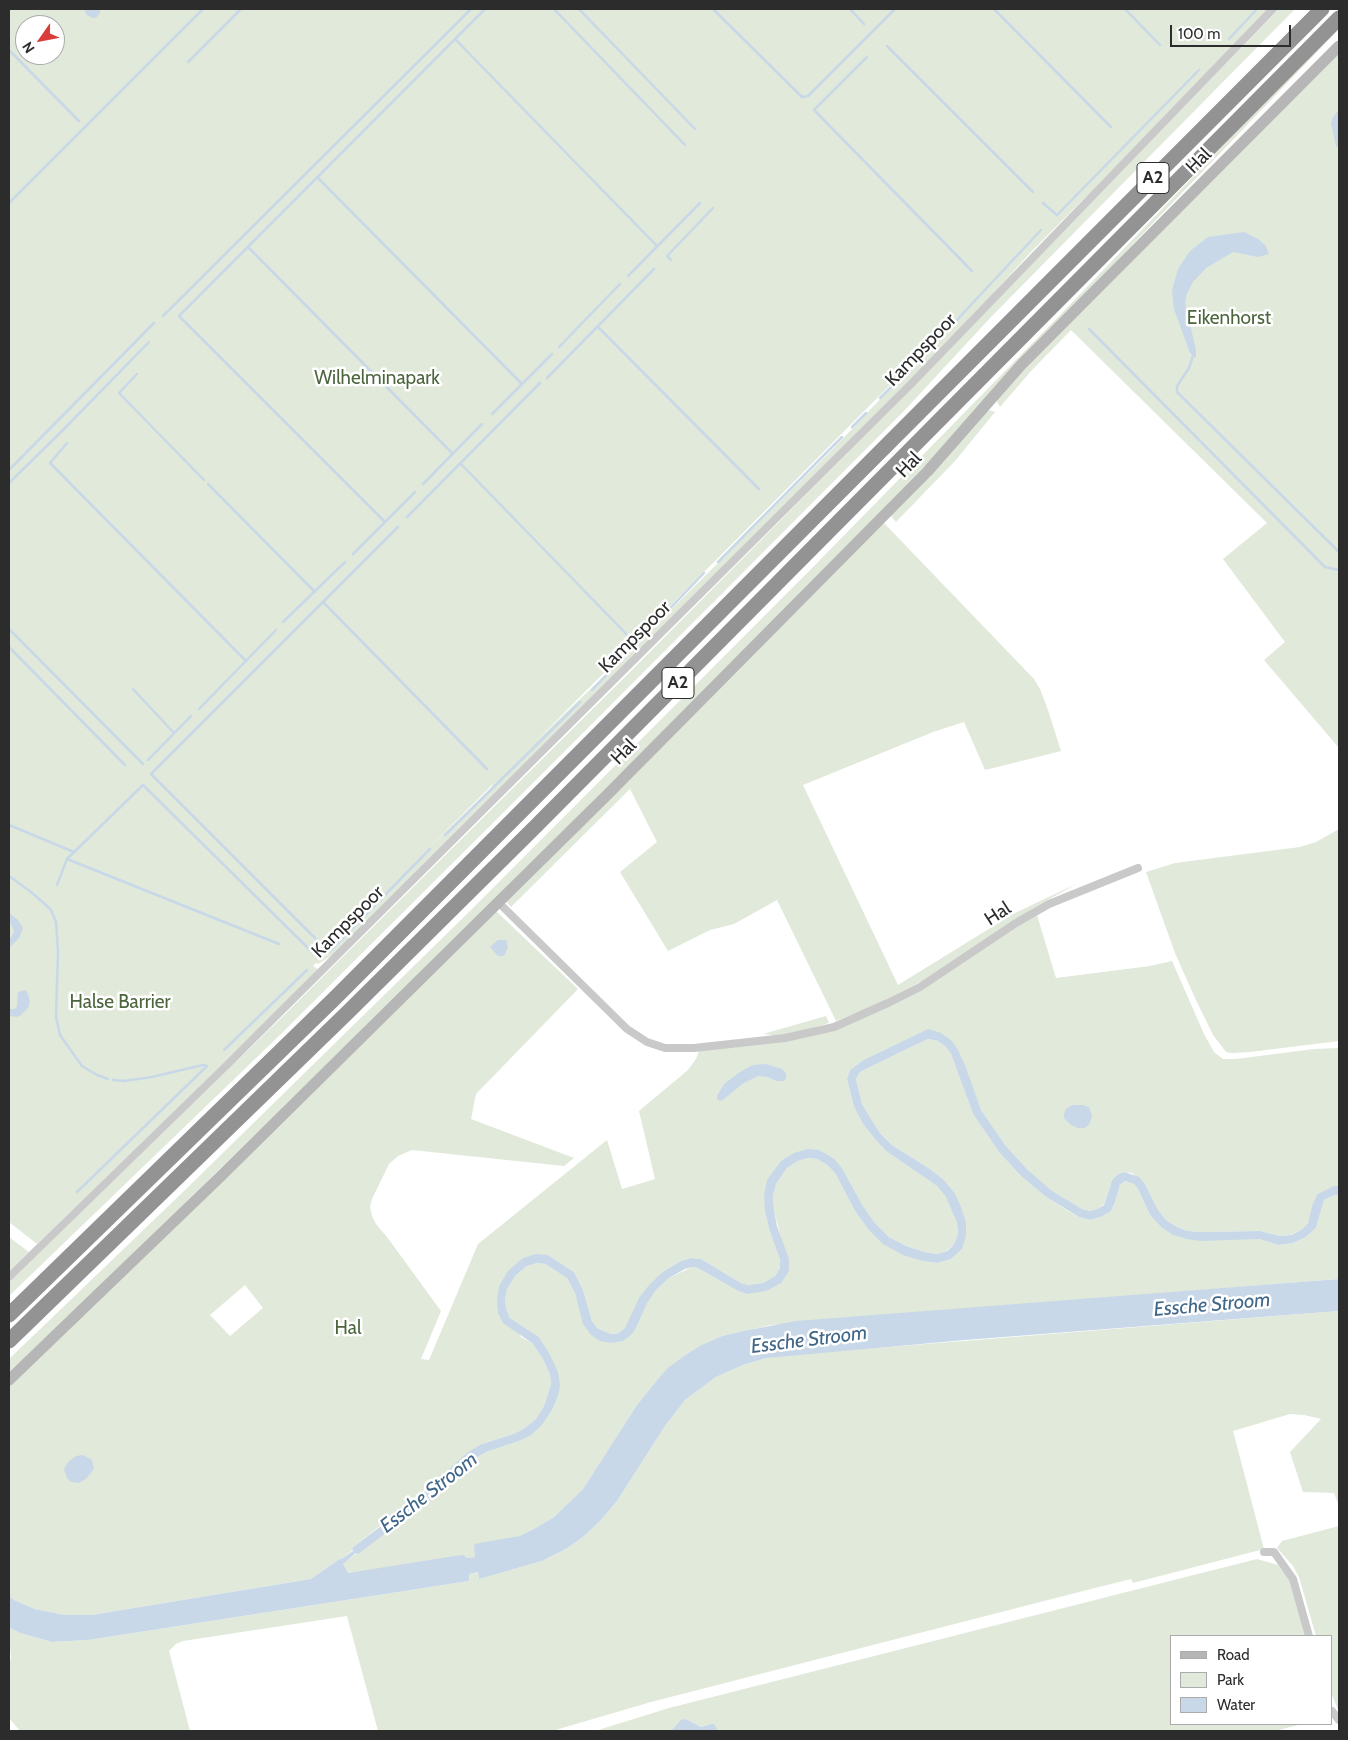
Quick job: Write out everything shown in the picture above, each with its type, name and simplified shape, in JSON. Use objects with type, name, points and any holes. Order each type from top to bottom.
[{"type":"highway","name":"A2","points":[[1263,68],[1310,9]]},
{"type":"highway","name":"A2","points":[[9,1315],[336,998],[1322,9]]},
{"type":"highway","name":"A2","points":[[9,1341],[348,1012],[534,828],[1339,18]]},
{"type":"street","name":"Kampspoor","points":[[9,1277],[236,1056],[911,384],[1273,9]]},
{"type":"street","name":"Hal","points":[[9,1380],[499,903],[927,472],[1021,365],[1339,46]]},
{"type":"street","name":"Hal","points":[[499,903],[627,1029],[647,1042],[665,1048],[694,1048],[785,1038],[841,1024],[888,1004],[920,987],[1008,928],[1044,907],[1076,892],[1138,868]]},
{"type":"street","points":[[1264,1552],[1274,1552],[1293,1579],[1309,1635]]},
{"type":"green space","name":"Wilhelminapark","points":[[9,9],[1270,9],[1031,252],[958,332],[336,953],[313,966],[319,970],[37,1244],[9,1222]],"holes":[[[967,308],[957,319],[915,362],[914,361]],[[906,369],[908,370],[828,454],[534,743]],[[493,784],[491,788],[428,849]]]},
{"type":"green space","points":[[1279,9],[1295,9],[991,317],[904,411],[528,788],[282,1033],[9,1296],[9,1282],[275,1024],[631,671],[895,405]]},
{"type":"green space","points":[[1339,25],[1339,29],[1064,316],[932,461],[507,889],[9,1372],[9,1359],[184,1191],[473,908],[815,565],[1061,314]]},
{"type":"green space","name":"Eikenhorst","points":[[1339,52],[1339,748],[1264,660],[1285,642],[1223,559],[1267,523],[1071,330],[1032,370],[1000,407],[997,402],[1005,387]]},
{"type":"green space","points":[[989,410],[995,412],[955,461],[896,522],[890,515],[984,413]]},
{"type":"green space","points":[[883,522],[1034,679],[1048,710],[1061,751],[985,770],[964,722],[933,732],[803,785],[898,985],[1013,914],[1078,883],[1037,906],[922,981],[877,1005],[836,1021],[777,900],[734,924],[710,930],[668,951],[620,872],[657,842],[630,789],[511,907],[506,901]]},
{"type":"green space","points":[[1339,829],[1339,1041],[1250,1052],[1226,1052],[1213,1035],[1175,953],[1146,872],[1175,863],[1300,847],[1316,842]]},
{"type":"green space","points":[[496,911],[578,989],[476,1094],[471,1119],[574,1158],[564,1166],[412,1150],[398,1156],[389,1164],[372,1199],[370,1207],[372,1216],[441,1311],[421,1359],[429,1360],[478,1244],[607,1140],[622,1189],[655,1179],[639,1111],[688,1070],[699,1051],[833,1030],[882,1010],[921,989],[997,938],[1037,915],[1056,978],[1150,966],[1172,961],[1204,1034],[1214,1052],[1223,1059],[1339,1048],[1339,1186],[1334,1186],[1311,1214],[1308,1223],[1301,1230],[1290,1235],[1280,1236],[1260,1231],[1200,1232],[1188,1231],[1177,1227],[1166,1220],[1158,1210],[1145,1184],[1132,1173],[1125,1172],[1118,1174],[1112,1180],[1104,1204],[1090,1211],[1082,1209],[1051,1190],[1027,1169],[1006,1146],[981,1110],[973,1090],[941,1033],[862,1061],[850,1070],[847,1079],[854,1107],[863,1124],[886,1151],[937,1186],[946,1196],[957,1223],[958,1234],[954,1244],[946,1251],[937,1254],[906,1246],[889,1237],[875,1223],[863,1206],[842,1168],[819,1150],[781,1161],[765,1211],[780,1260],[780,1268],[775,1276],[763,1283],[748,1285],[741,1283],[701,1259],[691,1258],[681,1261],[664,1271],[625,1328],[619,1333],[611,1334],[597,1328],[592,1321],[583,1290],[574,1272],[548,1255],[523,1258],[497,1301],[521,1337],[532,1343],[543,1359],[550,1375],[551,1384],[544,1406],[536,1419],[516,1433],[482,1444],[352,1548],[353,1550],[343,1558],[311,1579],[91,1615],[65,1615],[35,1609],[14,1600],[9,1596],[9,1385]],"holes":[[[782,1069],[776,1081],[758,1075],[744,1083],[723,1100],[717,1095],[724,1084],[734,1078]],[[245,1285],[263,1308],[230,1336],[210,1315]]]},
{"type":"green space","points":[[826,1016],[829,1023],[805,1030],[781,1036],[763,1034]]},
{"type":"green space","points":[[928,1039],[938,1041],[951,1054],[973,1114],[999,1152],[1021,1176],[1046,1197],[1068,1211],[1090,1220],[1101,1217],[1111,1211],[1120,1185],[1125,1181],[1134,1184],[1138,1189],[1150,1215],[1161,1227],[1239,1239],[1259,1239],[1279,1245],[1293,1243],[1306,1237],[1316,1228],[1324,1200],[1339,1195],[1339,1279],[771,1325],[722,1336],[684,1356],[658,1379],[637,1405],[583,1489],[554,1517],[519,1536],[508,1538],[475,1557],[348,1573],[342,1564],[432,1500],[439,1490],[474,1459],[486,1452],[519,1441],[542,1425],[552,1410],[558,1396],[539,1337],[510,1318],[505,1301],[507,1289],[515,1276],[527,1266],[537,1263],[545,1264],[567,1278],[575,1293],[584,1324],[600,1341],[637,1326],[647,1302],[656,1290],[669,1278],[692,1267],[698,1268],[738,1291],[747,1294],[789,1271],[774,1210],[773,1196],[776,1184],[787,1168],[798,1161],[808,1158],[817,1159],[826,1164],[835,1173],[855,1211],[868,1229],[923,1261],[938,1263],[951,1259],[962,1249],[954,1192],[943,1179],[892,1145],[880,1133],[862,1104],[856,1079],[860,1072]]},
{"type":"green space","points":[[9,1237],[29,1252],[9,1271]]},
{"type":"green space","points":[[1339,1311],[1339,1506],[1334,1493],[1303,1492],[1290,1452],[1321,1419],[1290,1414],[1233,1431],[1264,1549],[1133,1583],[1131,1579],[1083,1591],[651,1702],[552,1731],[378,1731],[347,1616],[183,1641],[176,1644],[169,1651],[190,1731],[20,1731],[9,1718],[9,1664],[11,1658],[9,1627],[20,1633],[52,1642],[88,1640],[469,1581],[469,1574],[478,1572],[479,1579],[542,1561],[566,1549],[583,1537],[600,1521],[617,1501],[665,1426],[685,1400],[716,1377],[743,1365],[767,1358],[788,1355]]},
{"type":"green space","points":[[1339,1526],[1339,1712],[1333,1697],[1333,1635],[1316,1635],[1299,1577],[1293,1566],[1277,1548],[1282,1541]]},
{"type":"green space","points":[[1257,1559],[1278,1565],[1289,1579],[1306,1635],[1170,1635],[1170,1725],[1298,1725],[1275,1731],[718,1731],[711,1724],[701,1727],[686,1719],[671,1731],[595,1731],[669,1708]]},
{"type":"water","points":[[84,9],[100,9],[100,13],[96,18],[93,18],[87,15]]},
{"type":"water","points":[[1338,111],[1339,149],[1336,146],[1331,123]]},
{"type":"water","points":[[1244,232],[1258,239],[1266,246],[1269,254],[1258,257],[1233,252],[1206,268],[1193,282],[1187,293],[1185,303],[1196,350],[1196,358],[1190,353],[1174,309],[1172,290],[1178,269],[1190,251],[1208,237]]},
{"type":"water","points":[[9,913],[18,920],[23,928],[19,938],[9,948],[9,941],[14,931],[9,920]]},
{"type":"water","points":[[498,940],[506,940],[508,947],[504,956],[498,956],[490,947]]},
{"type":"water","points":[[25,990],[30,1002],[28,1008],[17,1017],[9,1016],[9,1009],[15,1009],[17,1006],[18,992]]},
{"type":"water","name":"Essche Stroom","points":[[928,1029],[941,1033],[952,1041],[958,1050],[981,1110],[1006,1146],[1027,1169],[1051,1190],[1082,1209],[1090,1211],[1104,1205],[1112,1180],[1118,1174],[1125,1172],[1139,1177],[1145,1184],[1158,1210],[1166,1220],[1177,1227],[1188,1231],[1200,1232],[1260,1231],[1280,1236],[1291,1235],[1301,1230],[1308,1223],[1313,1203],[1318,1194],[1334,1186],[1339,1186],[1339,1195],[1324,1200],[1316,1228],[1306,1237],[1293,1243],[1279,1245],[1259,1239],[1200,1241],[1173,1235],[1161,1227],[1150,1215],[1134,1184],[1125,1181],[1120,1185],[1111,1211],[1101,1217],[1090,1220],[1079,1217],[1046,1197],[1021,1176],[999,1152],[973,1114],[951,1054],[938,1041],[928,1039],[860,1072],[856,1079],[862,1104],[880,1133],[892,1145],[943,1179],[954,1192],[966,1222],[966,1236],[962,1249],[951,1259],[938,1263],[903,1255],[883,1244],[868,1229],[855,1211],[835,1173],[826,1164],[817,1159],[808,1158],[798,1161],[787,1168],[776,1184],[773,1196],[774,1210],[777,1226],[789,1259],[789,1271],[781,1283],[766,1291],[747,1294],[738,1291],[698,1268],[685,1269],[669,1278],[656,1290],[647,1303],[632,1334],[623,1341],[611,1343],[600,1341],[591,1335],[583,1324],[575,1293],[567,1278],[545,1264],[537,1263],[527,1266],[515,1276],[507,1289],[505,1301],[510,1318],[539,1337],[558,1372],[560,1385],[552,1410],[542,1425],[531,1435],[486,1452],[474,1459],[439,1490],[432,1500],[358,1554],[356,1553],[343,1564],[348,1573],[461,1555],[464,1555],[466,1558],[475,1557],[474,1544],[519,1536],[554,1517],[583,1489],[637,1405],[668,1368],[700,1346],[722,1336],[796,1321],[1339,1279],[1339,1311],[965,1340],[767,1358],[743,1365],[716,1377],[685,1400],[665,1426],[617,1501],[600,1521],[583,1537],[566,1549],[542,1561],[479,1579],[478,1572],[469,1574],[469,1581],[88,1640],[52,1642],[20,1633],[9,1627],[9,1596],[35,1609],[65,1615],[91,1615],[311,1579],[353,1551],[352,1548],[415,1500],[468,1452],[482,1444],[516,1433],[526,1427],[536,1419],[544,1406],[551,1384],[550,1375],[543,1359],[532,1343],[503,1323],[498,1313],[497,1301],[499,1286],[508,1271],[523,1258],[536,1254],[548,1255],[574,1272],[583,1290],[592,1321],[597,1328],[611,1334],[619,1333],[625,1328],[639,1298],[650,1284],[664,1271],[681,1261],[691,1258],[701,1259],[741,1283],[748,1285],[763,1283],[775,1276],[780,1268],[780,1260],[765,1211],[764,1196],[767,1180],[781,1161],[794,1153],[808,1149],[819,1150],[833,1158],[842,1168],[863,1206],[875,1223],[889,1237],[906,1246],[925,1252],[937,1254],[947,1251],[954,1244],[958,1234],[957,1223],[946,1197],[937,1186],[886,1151],[874,1138],[863,1124],[854,1107],[847,1079],[850,1070],[862,1061]]},
{"type":"water","points":[[766,1064],[782,1069],[786,1073],[784,1081],[776,1081],[758,1076],[744,1083],[723,1100],[717,1099],[717,1095],[724,1084],[740,1072],[753,1065]]},
{"type":"water","points":[[1072,1105],[1089,1107],[1092,1116],[1090,1123],[1085,1128],[1071,1125],[1064,1118],[1066,1109]]},
{"type":"water","points":[[83,1455],[92,1460],[94,1469],[86,1479],[79,1483],[71,1482],[67,1478],[64,1469],[68,1462],[76,1456]]},
{"type":"water","points":[[686,1719],[701,1727],[714,1724],[718,1731],[671,1731],[681,1720]]},
{"type":"waterway","points":[[9,203],[201,9]]},
{"type":"waterway","points":[[188,62],[241,9]]},
{"type":"waterway","points":[[163,316],[471,9]]},
{"type":"waterway","points":[[385,522],[179,316],[485,9]]},
{"type":"waterway","points":[[554,9],[685,145]]},
{"type":"waterway","points":[[579,9],[695,129]]},
{"type":"waterway","points":[[713,9],[802,97],[808,96],[895,9]]},
{"type":"waterway","points":[[850,9],[864,24]]},
{"type":"waterway","points":[[994,9],[1111,127]]},
{"type":"waterway","points":[[1125,9],[1160,45]]},
{"type":"waterway","points":[[1229,39],[1257,9]]},
{"type":"waterway","points":[[455,39],[657,246]]},
{"type":"waterway","points":[[887,46],[1033,192]]},
{"type":"waterway","points":[[9,50],[79,121]]},
{"type":"waterway","points":[[867,57],[814,110],[972,271]]},
{"type":"waterway","points":[[1043,203],[1057,215],[1199,70]]},
{"type":"waterway","points":[[317,177],[522,384]]},
{"type":"waterway","points":[[628,276],[700,203]]},
{"type":"waterway","points":[[671,260],[667,256],[713,208]]},
{"type":"waterway","points":[[925,354],[1041,230]]},
{"type":"waterway","points":[[248,247],[453,454]]},
{"type":"waterway","points":[[547,378],[654,269]]},
{"type":"waterway","points":[[559,347],[620,284]]},
{"type":"waterway","points":[[9,470],[154,323]]},
{"type":"waterway","points":[[598,327],[759,489]]},
{"type":"waterway","points":[[1089,329],[1325,567],[1339,570]]},
{"type":"waterway","points":[[9,483],[149,342]]},
{"type":"waterway","points":[[492,414],[552,354]]},
{"type":"waterway","points":[[1193,356],[1189,368],[1177,386],[1177,392],[1339,552]]},
{"type":"waterway","points":[[880,398],[906,372]]},
{"type":"waterway","points":[[137,374],[119,393],[204,480]]},
{"type":"waterway","points":[[407,517],[540,383]]},
{"type":"waterway","points":[[852,427],[866,413]]},
{"type":"waterway","points":[[423,484],[482,424]]},
{"type":"waterway","points":[[718,562],[842,437]]},
{"type":"waterway","points":[[67,443],[50,463],[246,661]]},
{"type":"waterway","points":[[461,464],[636,644]]},
{"type":"waterway","points":[[208,484],[315,592]]},
{"type":"waterway","points":[[353,554],[415,492]]},
{"type":"waterway","points":[[398,527],[151,774],[329,952],[430,849]]},
{"type":"waterway","points":[[283,622],[345,562]]},
{"type":"waterway","points":[[592,690],[704,573]]},
{"type":"waterway","points":[[323,602],[487,769]]},
{"type":"waterway","points":[[9,629],[143,764]]},
{"type":"waterway","points":[[199,709],[276,630]]},
{"type":"waterway","points":[[9,647],[125,765]]},
{"type":"waterway","points":[[133,689],[174,733]]},
{"type":"waterway","points":[[445,835],[580,702]]},
{"type":"waterway","points":[[148,760],[191,716]]},
{"type":"waterway","points":[[57,885],[67,859],[143,785],[310,950]]},
{"type":"waterway","points":[[9,825],[74,852]]},
{"type":"waterway","points":[[67,859],[279,944]]},
{"type":"waterway","points":[[9,876],[47,906],[51,910],[56,922],[58,952],[56,1017],[60,1035],[82,1066],[108,1079]]},
{"type":"waterway","points":[[224,1050],[307,970]]},
{"type":"waterway","points":[[77,1192],[207,1066],[203,1065],[152,1077],[124,1081],[113,1080]]},
{"type":"park label","name":"Halse Barrier","points":[[120,1002]]}]
